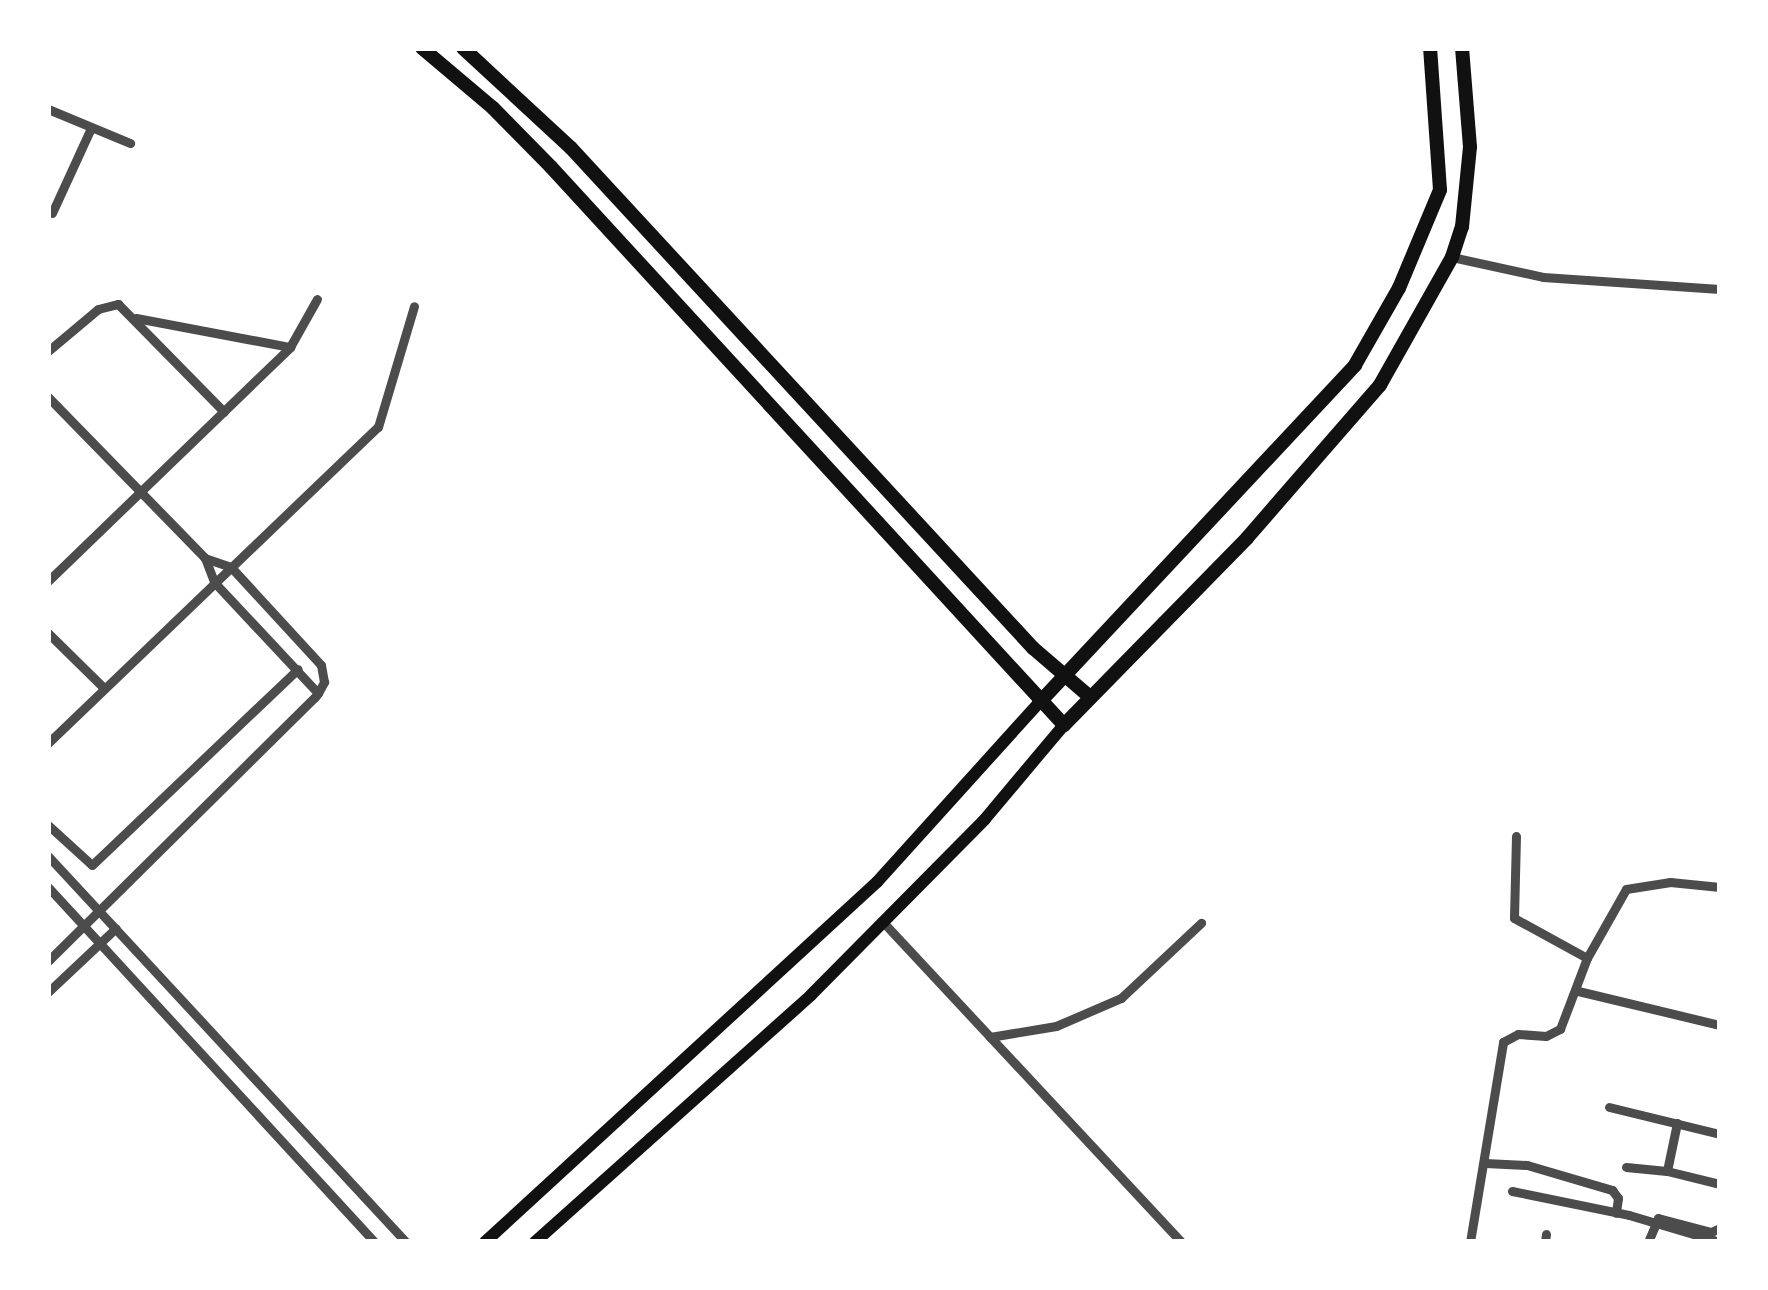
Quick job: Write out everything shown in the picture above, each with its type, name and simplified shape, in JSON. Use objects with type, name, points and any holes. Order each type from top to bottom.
[{"type":"highway","points":[[422,48],[493,108],[551,167],[1064,725],[1246,538],[1380,385],[1452,257],[1470,191],[1462,48]]},
{"type":"highway","points":[[463,48],[571,148],[1033,648],[1090,697]]},
{"type":"highway","points":[[1040,703],[1355,365],[1399,288],[1440,190],[1430,48]]},
{"type":"main road","points":[[485,1242],[878,882],[1040,703]]},
{"type":"main road","points":[[535,1242],[812,994],[985,819],[1064,725]]},
{"type":"street","points":[[48,109],[130,143]]},
{"type":"street","points":[[52,213],[90,130]]},
{"type":"street","points":[[1452,257],[1543,277],[1720,289]]},
{"type":"street","points":[[50,577],[290,347],[317,299]]},
{"type":"street","points":[[48,350],[108,304],[123,307],[224,412]]},
{"type":"street","points":[[48,742],[379,428],[414,307]]},
{"type":"street","points":[[134,318],[290,347]]},
{"type":"street","points":[[48,398],[205,558],[214,582],[318,693]]},
{"type":"street","points":[[48,961],[318,693],[325,680],[321,665],[231,567],[205,558]]},
{"type":"street","points":[[50,633],[104,688]]},
{"type":"street","points":[[82,892],[92,865],[298,669]]},
{"type":"street","points":[[48,825],[92,865]]},
{"type":"street","points":[[1516,836],[1514,918],[1587,958]]},
{"type":"street","points":[[48,856],[406,1242]]},
{"type":"street","points":[[1470,1242],[1503,1042],[1518,1034],[1555,1033],[1612,908],[1633,884],[1720,887]]},
{"type":"street","points":[[48,887],[374,1242]]},
{"type":"street","points":[[882,921],[1181,1242]]},
{"type":"street","points":[[990,1037],[1056,1026],[1121,998],[1201,922]]},
{"type":"street","points":[[48,992],[116,928]]},
{"type":"street","points":[[1578,991],[1720,1025]]},
{"type":"street","points":[[1609,1108],[1720,1134]]},
{"type":"street","points":[[1667,1171],[1677,1123]]},
{"type":"street","points":[[1485,1163],[1527,1165],[1612,1190],[1618,1198],[1616,1213]]},
{"type":"street","points":[[1626,1167],[1720,1184]]},
{"type":"street","points":[[1512,1191],[1720,1241]]},
{"type":"street","points":[[1648,1242],[1658,1218],[1712,1232],[1720,1228]]}]
